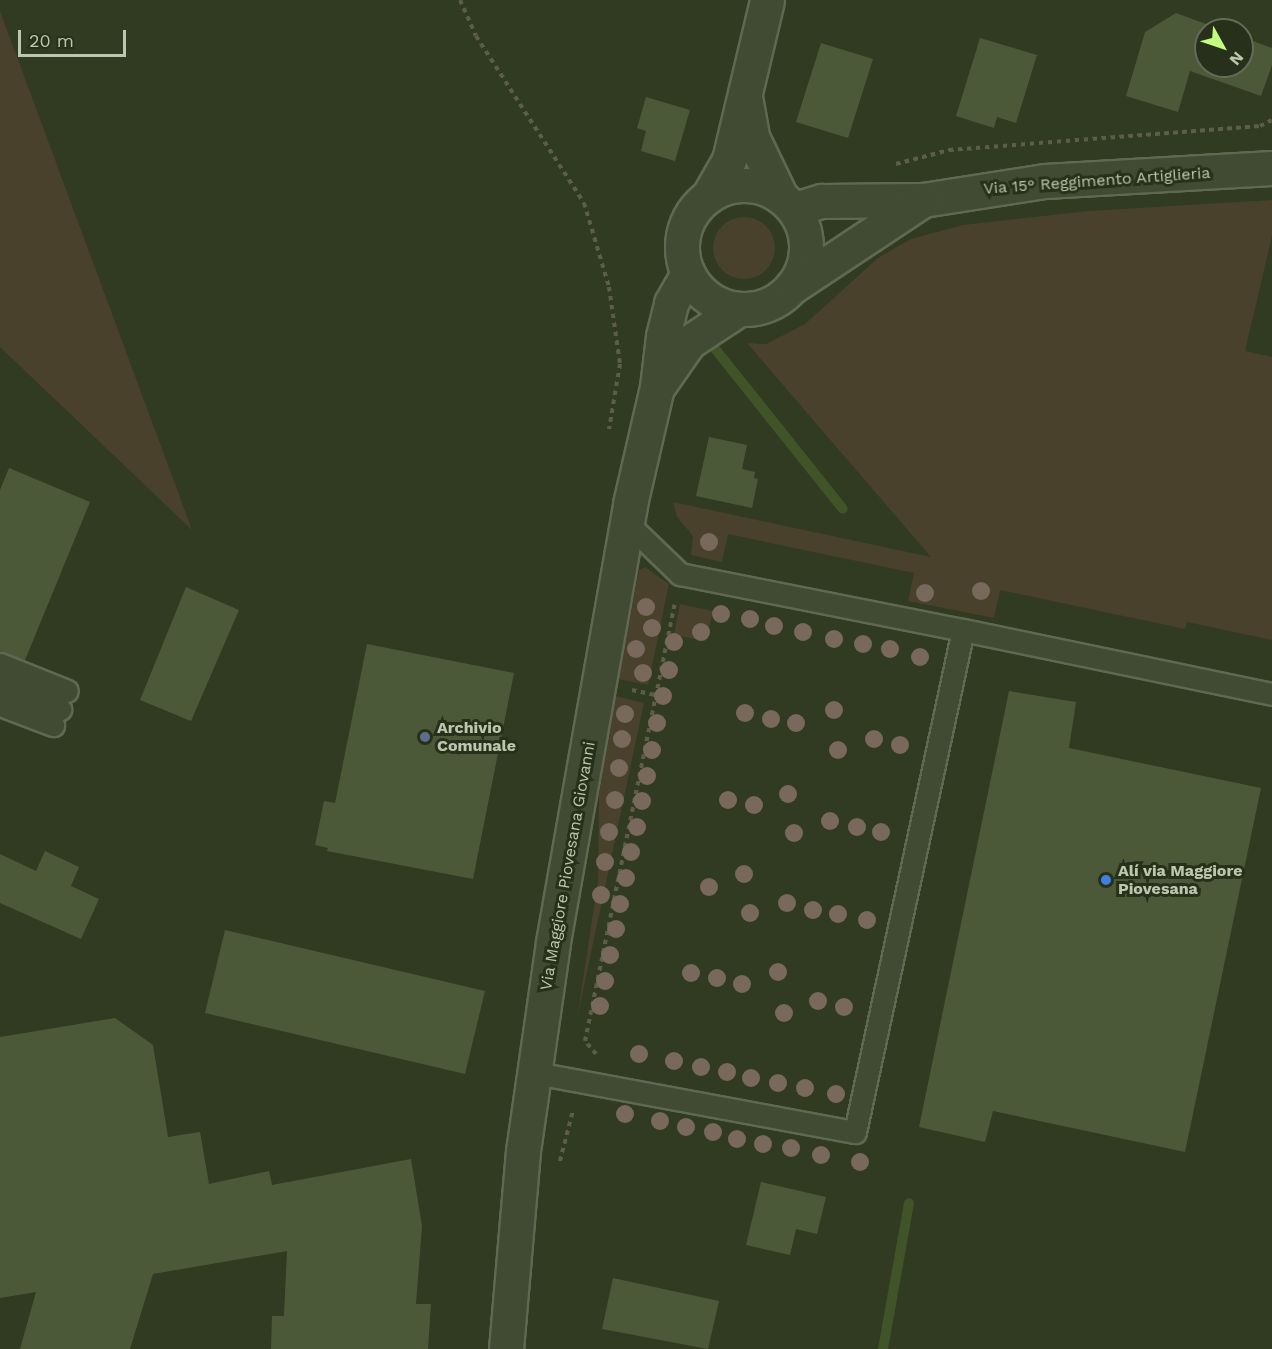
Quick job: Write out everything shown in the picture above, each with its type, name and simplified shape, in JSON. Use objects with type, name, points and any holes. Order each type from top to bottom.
[{"type":"street","points":[[767,0],[744,85],[729,160],[709,195],[690,215],[682,233],[681,252],[688,274],[706,297],[739,309],[768,304],[923,200]]},
{"type":"street","points":[[744,85],[752,136],[804,227],[807,249],[803,268],[792,287]]},
{"type":"street","name":"Via 15° Reggimento Artiglieria","points":[[788,202],[923,200],[1046,182],[1272,168]]},
{"type":"street","points":[[709,195],[733,185],[748,184],[764,187],[788,202]]},
{"type":"street","name":"Via Maggiore Piovesana Giovanni","points":[[506,1349],[523,1151],[553,942],[627,523],[657,387],[671,303],[688,274]]},
{"type":"street","name":"Via Maggiore Piovesana Giovanni","points":[[657,387],[689,342],[739,309]]},
{"type":"lane","points":[[627,523],[680,574],[1272,694]]},
{"type":"lane","points":[[536,1073],[855,1132],[963,630]]},
{"type":"lane","points":[[0,664],[60,708]]},
{"type":"lane","points":[[0,685],[60,708]]},
{"type":"lane","points":[[0,705],[60,708]]},
{"type":"path","points":[[460,0],[476,36],[585,203],[609,286],[620,364],[607,438]]},
{"type":"path","points":[[598,1057],[585,1041],[676,596]]},
{"type":"shaded area","points":[[0,11],[192,530],[0,347]]},
{"type":"shaded area","points":[[1272,200],[1272,236],[1245,351],[1272,357],[1272,640],[1187,622],[1185,629],[1000,590],[994,618],[908,601],[914,573],[728,534],[722,562],[691,555],[693,536],[677,517],[673,502],[931,557],[747,343],[766,344],[805,324],[878,258],[911,239],[963,225],[1088,211]]},
{"type":"shaded area","points":[[744,217],[756,219],[766,226],[773,236],[775,248],[773,260],[766,270],[756,277],[744,279],[732,277],[722,270],[715,260],[713,248],[715,236],[722,226],[732,219]]},
{"type":"shaded area","points":[[645,567],[669,584],[648,685],[618,679],[639,570]]},
{"type":"shaded area","points":[[680,604],[713,611],[706,641],[674,635]]},
{"type":"shaded area","points":[[615,696],[644,703],[577,1019],[598,881],[599,795]]},
{"type":"building","points":[[1176,13],[1194,20],[1194,72],[1190,71],[1178,112],[1126,96],[1145,32]]},
{"type":"building","points":[[980,38],[1037,55],[1016,123],[997,117],[994,128],[956,116]]},
{"type":"building","points":[[1254,41],[1272,48],[1272,65],[1261,96],[1210,78],[1254,78]]},
{"type":"building","points":[[821,43],[873,59],[848,138],[796,122]]},
{"type":"building","points":[[646,97],[690,110],[675,161],[641,151],[646,131],[637,128]]},
{"type":"building","points":[[709,437],[747,445],[742,469],[755,472],[754,478],[758,479],[752,508],[696,496]]},
{"type":"building","points":[[9,468],[90,502],[25,660],[0,652],[0,490]]},
{"type":"building","points":[[186,587],[239,610],[191,721],[140,700]]},
{"type":"building","name":"Archivio Comunale","points":[[367,644],[514,673],[473,879],[327,851],[328,848],[315,845],[324,801],[335,803]]},
{"type":"building","name":"Alí via Maggiore Piovesana","points":[[1009,691],[1076,702],[1069,748],[1261,788],[1185,1152],[993,1111],[985,1142],[919,1127]]},
{"type":"building","points":[[45,851],[79,867],[71,886],[99,899],[81,939],[0,903],[0,854],[36,871]]},
{"type":"building","points":[[225,930],[485,991],[465,1074],[205,1013]]},
{"type":"building","points":[[115,1018],[153,1045],[168,1137],[200,1132],[209,1184],[269,1171],[272,1185],[411,1159],[422,1226],[416,1304],[431,1304],[428,1349],[271,1349],[272,1316],[284,1316],[287,1251],[153,1274],[130,1349],[20,1349],[36,1292],[0,1298],[0,1037]]},
{"type":"building","points":[[761,1182],[826,1197],[817,1234],[796,1229],[790,1255],[746,1245]]},
{"type":"building","points":[[613,1278],[719,1301],[708,1349],[602,1329]]},
{"type":"waterway","points":[[716,350],[843,509]]},
{"type":"waterway","points":[[883,1349],[909,1203]]},
{"type":"place","name":"Archivio Comunale","points":[[425,737]]},
{"type":"place","name":"Alí via Maggiore Piovesana","points":[[1106,880]]}]
